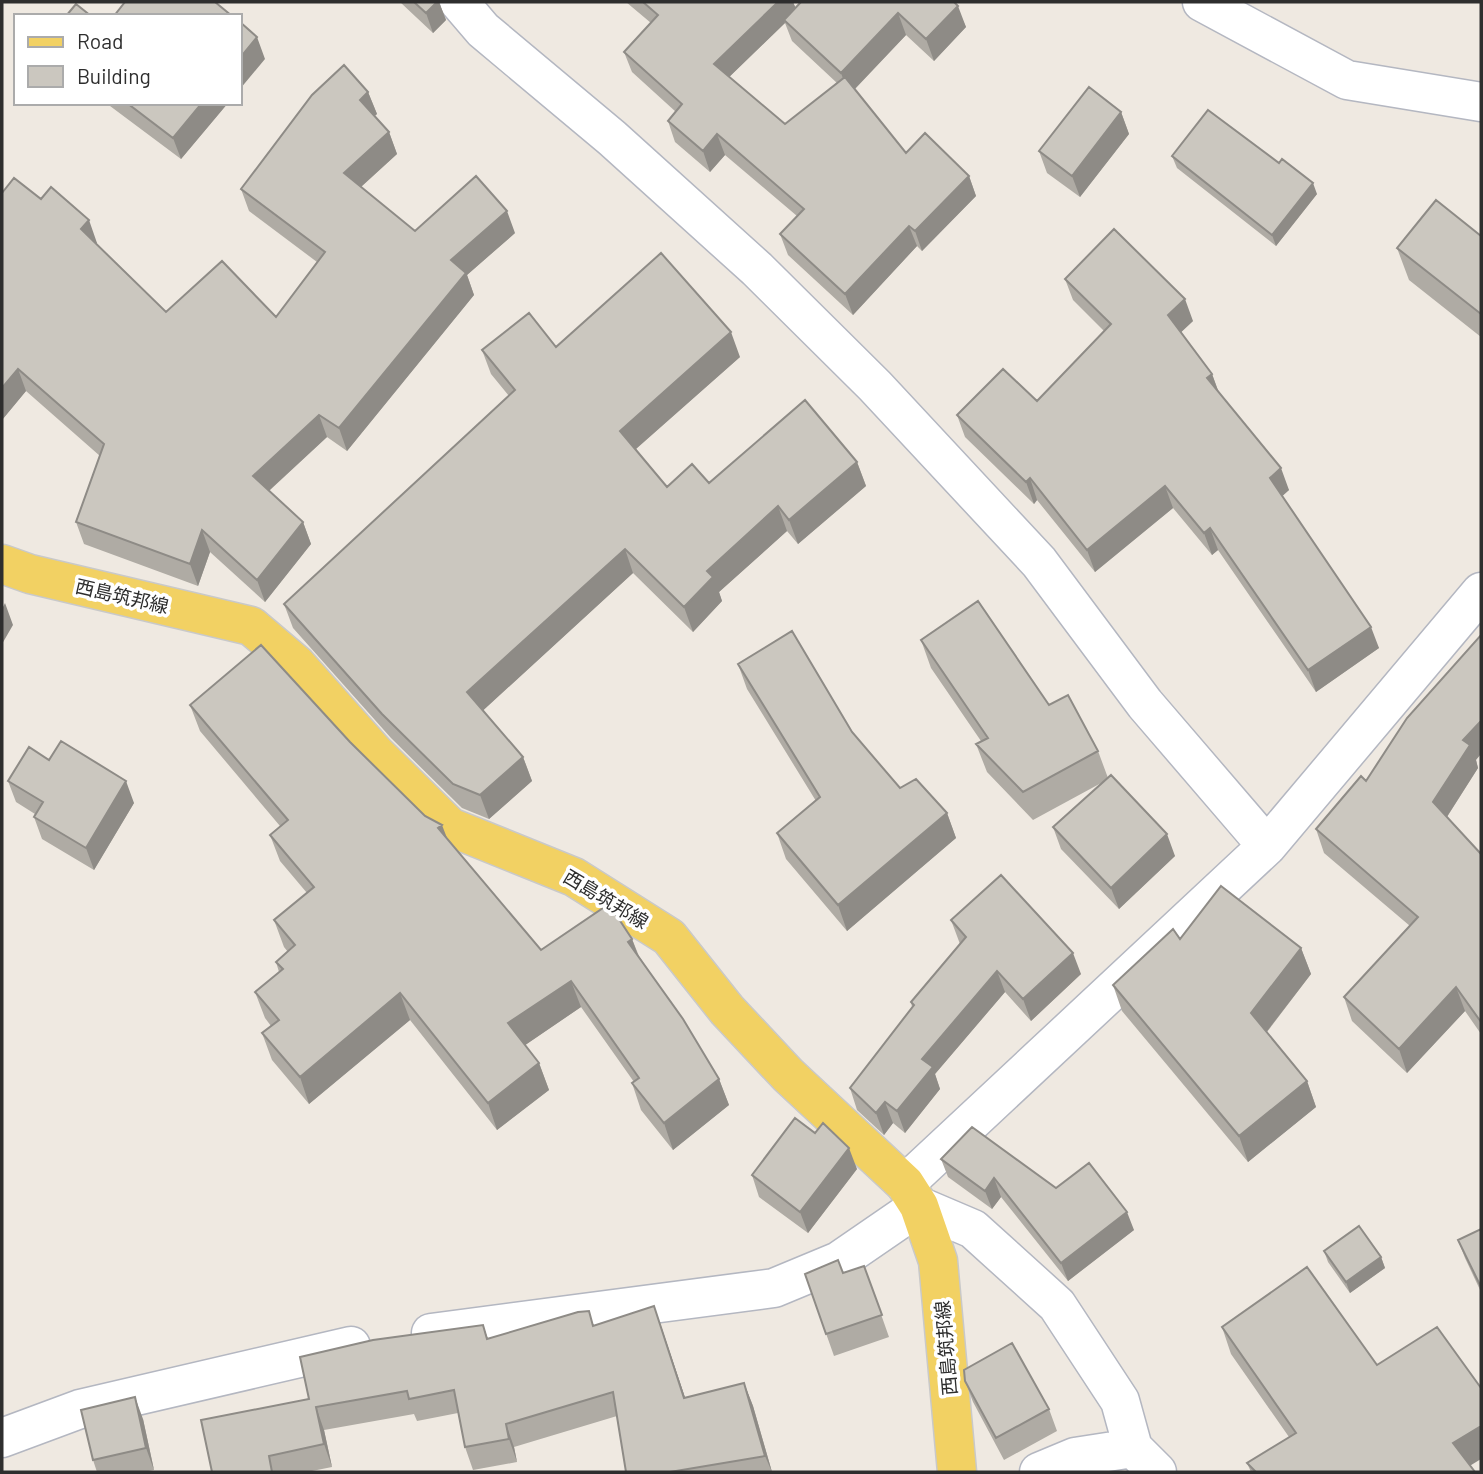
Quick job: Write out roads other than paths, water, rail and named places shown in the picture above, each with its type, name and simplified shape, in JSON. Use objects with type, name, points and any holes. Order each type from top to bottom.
[{"type":"main road","name":"西島筑邦線","points":[[2,564],[30,574],[251,626],[297,665],[375,753],[450,827],[574,877],[669,937],[727,1010],[788,1075],[912,1195],[938,1261],[957,1472]]},
{"type":"street","points":[[459,2],[483,30],[612,138],[757,269],[875,386],[1039,562],[1145,704],[1267,846]]},
{"type":"street","points":[[1202,2],[1347,80],[1481,102]]},
{"type":"street","points":[[2,1438],[80,1409],[377,1340],[774,1287],[839,1261],[912,1195],[1267,846],[1481,592]]},
{"type":"street","points":[[912,1195],[973,1229],[1057,1305],[1120,1401],[1145,1460],[1075,1457],[1039,1472]]}]
